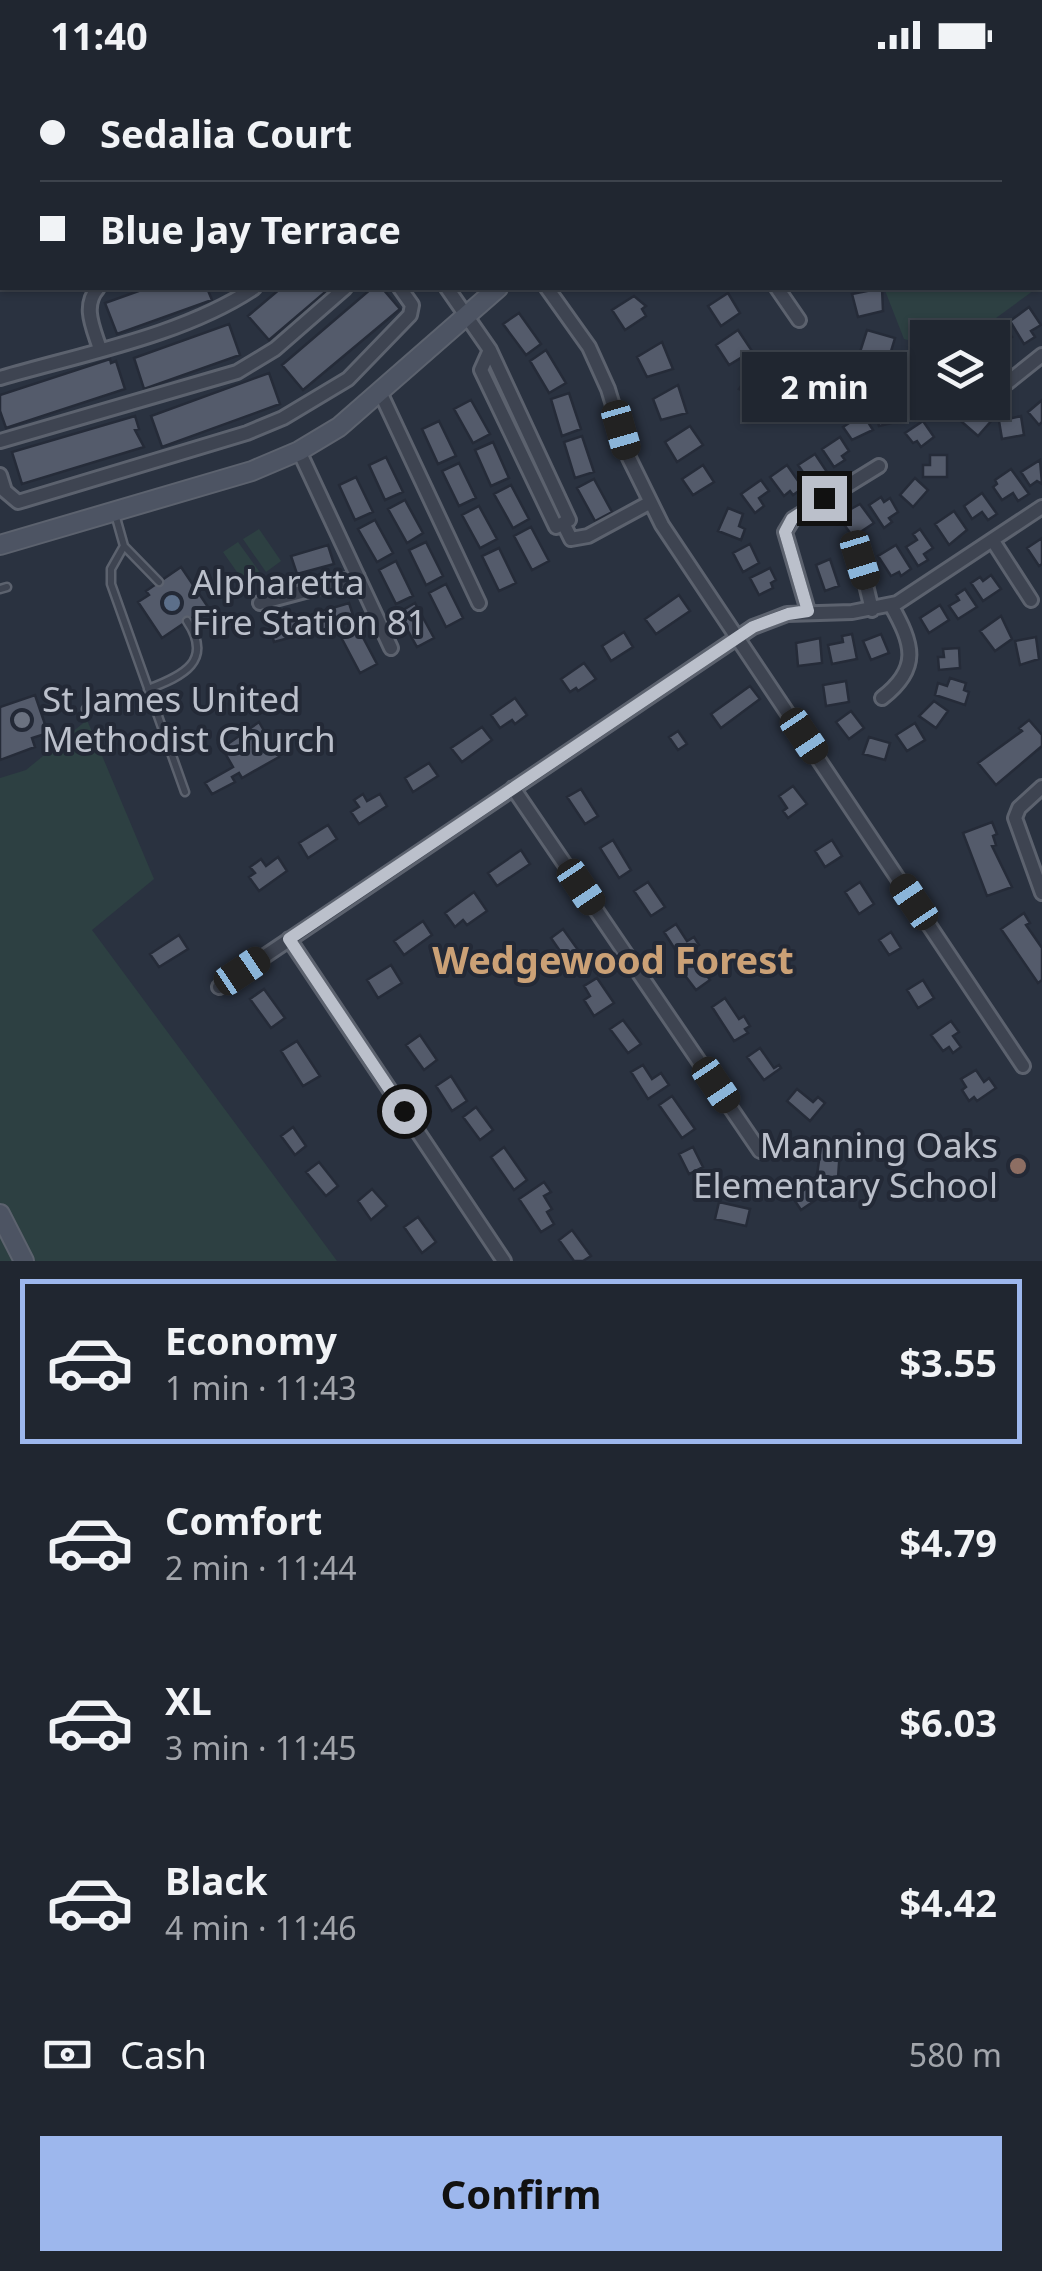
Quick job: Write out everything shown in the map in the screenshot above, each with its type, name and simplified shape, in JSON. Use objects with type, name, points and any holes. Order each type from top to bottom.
[{"type":"street","points":[[96,290],[88,300],[89,316],[100,348]]},
{"type":"street","points":[[0,378],[226,306],[251,290]]},
{"type":"street","points":[[0,440],[238,372],[275,349],[344,290]]},
{"type":"street","points":[[0,475],[5,491],[18,502],[248,434],[283,418],[348,379],[410,315],[412,305],[401,290]]},
{"type":"street","points":[[449,290],[490,350],[481,370],[556,526],[563,523],[571,539],[588,536],[649,503]]},
{"type":"street","points":[[5,541],[252,471],[300,451],[340,427],[496,290]]},
{"type":"street","points":[[548,290],[589,347],[608,388],[629,458],[649,503],[1023,1066]]},
{"type":"street","points":[[778,290],[799,320]]},
{"type":"street","points":[[1010,381],[1042,355]]},
{"type":"street","points":[[380,392],[479,604]]},
{"type":"street","points":[[300,451],[391,648]]},
{"type":"street","points":[[808,611],[780,532],[792,519],[879,466]]},
{"type":"street","points":[[219,987],[770,619],[808,611],[872,610],[892,605],[1042,506]]},
{"type":"street","points":[[993,541],[1031,600]]},
{"type":"street","points":[[860,560],[872,610]]},
{"type":"street","points":[[260,603],[358,577]]},
{"type":"street","points":[[882,698],[902,681],[910,659],[907,637],[892,605]]},
{"type":"street","points":[[1042,787],[1019,808],[1015,818],[1042,893]]},
{"type":"street","points":[[513,788],[760,1151]]},
{"type":"street","points":[[289,939],[504,1261]]},
{"type":"street","points":[[0,1214],[24,1261]]},
{"type":"lane","points":[[114,512],[124,546],[159,582]]},
{"type":"lane","points":[[124,546],[110,568],[111,584],[185,792]]},
{"type":"lane","points":[[148,689],[175,679],[197,656],[199,644],[187,621]]},
{"type":"lane","points":[[86,709],[109,701]]},
{"type":"shaded area","points":[[885,290],[1034,290],[993,320],[910,320],[910,340],[904,339]]},
{"type":"shaded area","points":[[259,529],[281,561],[266,572],[243,539]]},
{"type":"shaded area","points":[[238,542],[261,574],[246,585],[223,552]]},
{"type":"shaded area","points":[[87,720],[154,879],[92,930],[337,1261],[0,1261],[0,778],[26,770]]},
{"type":"building","points":[[141,290],[208,290],[212,300],[117,334],[105,303]]},
{"type":"building","points":[[279,290],[328,290],[269,340],[248,316]]},
{"type":"building","points":[[370,290],[384,290],[400,309],[303,390],[282,365]]},
{"type":"building","points":[[882,290],[883,311],[858,317],[852,294]]},
{"type":"building","points":[[728,293],[740,313],[721,326],[708,306]]},
{"type":"building","points":[[634,296],[646,306],[642,309],[646,316],[625,330],[612,310]]},
{"type":"building","points":[[1029,307],[1041,325],[1031,331],[1035,337],[1024,344],[1010,321]]},
{"type":"building","points":[[519,313],[541,344],[526,355],[503,324]]},
{"type":"building","points":[[229,324],[240,355],[144,389],[134,358]]},
{"type":"building","points":[[738,330],[752,351],[729,365],[716,345]]},
{"type":"building","points":[[867,330],[895,338],[888,361],[860,352]]},
{"type":"building","points":[[662,342],[673,369],[647,377],[637,357]]},
{"type":"building","points":[[546,350],[566,383],[549,393],[530,361]]},
{"type":"building","points":[[110,359],[111,363],[116,361],[125,389],[6,428],[0,395]]},
{"type":"building","points":[[840,359],[854,379],[835,391],[822,372]]},
{"type":"building","points":[[755,367],[775,381],[761,400],[739,389]]},
{"type":"building","points":[[269,373],[280,404],[162,447],[151,416]]},
{"type":"building","points":[[787,383],[810,385],[809,411],[785,410]]},
{"type":"building","points":[[678,385],[687,413],[661,420],[653,399]]},
{"type":"building","points":[[569,393],[581,429],[562,436],[551,399]]},
{"type":"building","points":[[471,400],[490,434],[473,443],[454,409]]},
{"type":"building","points":[[1042,400],[1042,422],[1039,425],[1028,412]]},
{"type":"building","points":[[896,402],[900,421],[879,426],[875,408]]},
{"type":"building","points":[[863,414],[873,430],[852,440],[843,427]]},
{"type":"building","points":[[135,416],[139,429],[135,430],[144,447],[22,484],[12,452]]},
{"type":"building","points":[[1021,416],[1024,435],[1002,439],[999,421]]},
{"type":"building","points":[[964,420],[992,420],[978,436]]},
{"type":"building","points":[[439,421],[456,456],[438,464],[422,429]]},
{"type":"building","points":[[923,421],[934,437],[921,447],[905,433]]},
{"type":"building","points":[[690,426],[703,445],[677,462],[665,442]]},
{"type":"building","points":[[582,436],[594,472],[575,478],[564,442]]},
{"type":"building","points":[[840,437],[849,451],[842,456],[845,460],[834,467],[822,449]]},
{"type":"building","points":[[493,442],[509,478],[491,486],[475,450]]},
{"type":"building","points":[[815,454],[827,472],[816,480],[813,474],[807,478],[798,465]]},
{"type":"building","points":[[930,455],[947,455],[947,477],[923,477],[923,465],[930,465]]},
{"type":"building","points":[[386,457],[403,492],[385,500],[369,465]]},
{"type":"building","points":[[1040,460],[1042,484],[1037,481],[1030,486],[1021,472]]},
{"type":"building","points":[[459,463],[476,498],[459,506],[442,471]]},
{"type":"building","points":[[703,465],[714,482],[693,495],[682,479]]},
{"type":"building","points":[[787,465],[803,488],[784,496],[770,477]]},
{"type":"building","points":[[1011,469],[1029,494],[1018,501],[1013,493],[1002,500],[993,487],[997,484],[995,480]]},
{"type":"building","points":[[356,477],[373,512],[355,520],[339,485]]},
{"type":"building","points":[[915,478],[928,490],[913,507],[900,495]]},
{"type":"building","points":[[594,479],[612,512],[595,521],[577,488]]},
{"type":"building","points":[[761,480],[769,491],[759,498],[764,506],[755,513],[741,494]]},
{"type":"building","points":[[511,485],[529,519],[513,528],[494,494]]},
{"type":"building","points":[[982,493],[997,514],[988,520],[982,512],[972,519],[964,506]]},
{"type":"building","points":[[881,497],[884,502],[890,498],[898,512],[884,528],[869,505]]},
{"type":"building","points":[[405,500],[423,533],[407,543],[388,509]]},
{"type":"building","points":[[860,504],[874,523],[853,537],[838,516]]},
{"type":"building","points":[[479,506],[497,539],[480,548],[462,515]]},
{"type":"building","points":[[728,508],[743,514],[739,526],[745,529],[741,540],[718,531]]},
{"type":"building","points":[[954,511],[967,530],[949,545],[935,524]]},
{"type":"building","points":[[375,520],[393,553],[377,562],[358,529]]},
{"type":"building","points":[[531,527],[549,561],[532,570],[514,536]]},
{"type":"building","points":[[920,529],[933,548],[924,554],[928,560],[918,566],[906,547],[917,540],[913,534]]},
{"type":"building","points":[[1042,538],[1042,564],[1039,566],[1027,548]]},
{"type":"building","points":[[426,542],[443,576],[426,585],[409,550]]},
{"type":"building","points":[[750,544],[759,563],[743,572],[733,553]]},
{"type":"building","points":[[328,545],[334,564],[297,574],[291,556]]},
{"type":"building","points":[[896,545],[911,569],[901,576],[899,572],[891,576],[878,556]]},
{"type":"building","points":[[499,548],[516,583],[499,591],[482,556]]},
{"type":"building","points":[[830,559],[839,586],[825,591],[816,565]]},
{"type":"building","points":[[396,561],[413,596],[396,604],[379,570]]},
{"type":"building","points":[[181,567],[208,607],[162,638],[138,602],[149,595],[146,591]]},
{"type":"building","points":[[770,568],[776,580],[771,583],[773,588],[759,595],[750,578]]},
{"type":"building","points":[[991,575],[1001,589],[983,601],[971,583]]},
{"type":"building","points":[[446,584],[463,618],[446,627],[429,593]]},
{"type":"building","points":[[965,589],[977,607],[958,619],[949,606],[959,600],[956,595]]},
{"type":"building","points":[[679,595],[690,611],[656,634],[645,619]]},
{"type":"building","points":[[349,603],[355,621],[317,632],[312,614]]},
{"type":"building","points":[[415,603],[434,638],[417,647],[398,613]]},
{"type":"building","points":[[940,605],[949,620],[929,633],[920,618]]},
{"type":"building","points":[[306,614],[311,632],[274,642],[269,624]]},
{"type":"building","points":[[1001,616],[1012,639],[995,651],[980,631]]},
{"type":"building","points":[[359,630],[377,664],[360,673],[342,639]]},
{"type":"building","points":[[624,632],[633,647],[611,661],[602,646]]},
{"type":"building","points":[[852,634],[857,659],[832,664],[828,645],[843,642],[842,636]]},
{"type":"building","points":[[881,634],[889,653],[871,660],[863,641]]},
{"type":"building","points":[[1036,637],[1039,659],[1020,665],[1015,641]]},
{"type":"building","points":[[820,638],[822,663],[798,666],[796,643]]},
{"type":"building","points":[[959,648],[960,668],[939,670],[938,657],[944,657],[943,649]]},
{"type":"building","points":[[584,663],[596,679],[570,692],[561,679]]},
{"type":"building","points":[[950,678],[966,683],[964,690],[969,692],[965,705],[935,695],[938,683],[947,686]]},
{"type":"building","points":[[846,681],[849,702],[826,706],[823,685]]},
{"type":"building","points":[[750,686],[760,699],[721,728],[711,714]]},
{"type":"building","name":"St James United Methodist Church","points":[[35,695],[48,733],[32,738],[35,747],[0,760],[0,707]]},
{"type":"building","points":[[515,698],[527,715],[500,728],[491,715]]},
{"type":"building","points":[[934,701],[948,711],[936,728],[919,716]]},
{"type":"building","points":[[851,711],[864,728],[849,739],[836,722]]},
{"type":"building","points":[[1029,720],[1042,735],[1042,746],[996,785],[978,763],[1022,731],[1019,728]]},
{"type":"building","points":[[259,722],[279,757],[242,778],[239,773],[232,777],[235,782],[212,794],[205,783],[233,767],[222,748]]},
{"type":"building","points":[[915,723],[925,740],[907,751],[896,735]]},
{"type":"building","points":[[482,727],[492,740],[462,762],[451,748]]},
{"type":"building","points":[[678,731],[687,744],[678,750],[669,737]]},
{"type":"building","points":[[869,737],[890,743],[885,760],[863,754]]},
{"type":"building","points":[[429,763],[438,776],[413,792],[405,778]]},
{"type":"building","points":[[793,786],[807,804],[788,818],[779,796]]},
{"type":"building","points":[[581,789],[598,816],[585,824],[567,797]]},
{"type":"building","points":[[363,794],[367,801],[380,794],[387,806],[359,824],[351,812],[359,807],[354,800]]},
{"type":"building","points":[[992,822],[997,834],[993,836],[996,845],[992,846],[1012,887],[987,896],[963,833]]},
{"type":"building","points":[[328,825],[337,839],[308,858],[299,843]]},
{"type":"building","points":[[613,840],[631,870],[619,878],[600,848]]},
{"type":"building","points":[[832,840],[842,856],[825,867],[815,851]]},
{"type":"building","points":[[521,850],[530,864],[497,886],[488,873]]},
{"type":"building","points":[[278,857],[287,871],[259,891],[249,877],[255,873],[250,867],[261,859],[266,866]]},
{"type":"building","points":[[648,882],[665,907],[651,916],[634,891]]},
{"type":"building","points":[[860,882],[874,904],[859,914],[845,892]]},
{"type":"building","points":[[474,892],[487,911],[467,925],[463,920],[455,927],[445,913]]},
{"type":"building","points":[[1024,913],[1030,923],[1026,925],[1042,948],[1042,980],[1038,983],[1001,929]]},
{"type":"building","points":[[423,921],[432,935],[404,955],[394,941]]},
{"type":"building","points":[[676,924],[687,941],[694,937],[699,945],[680,957],[664,932]]},
{"type":"building","points":[[563,929],[586,961],[573,970],[551,938]]},
{"type":"building","points":[[891,932],[901,948],[889,955],[879,940]]},
{"type":"building","points":[[179,935],[188,949],[159,967],[150,954]]},
{"type":"building","points":[[695,958],[710,980],[696,990],[680,969]]},
{"type":"building","points":[[391,965],[402,983],[378,998],[367,980]]},
{"type":"building","points":[[597,978],[614,1003],[594,1016],[584,1000],[590,996],[584,986]]},
{"type":"building","points":[[923,980],[934,998],[918,1008],[907,990]]},
{"type":"building","points":[[264,989],[285,1018],[271,1028],[250,999]]},
{"type":"building","points":[[725,998],[739,1019],[744,1016],[750,1026],[745,1029],[748,1033],[734,1041],[712,1007]]},
{"type":"building","points":[[623,1020],[641,1044],[628,1053],[610,1029]]},
{"type":"building","points":[[951,1021],[959,1032],[953,1036],[961,1047],[953,1053],[949,1047],[943,1051],[931,1035]]},
{"type":"building","points":[[420,1035],[437,1060],[424,1070],[406,1045]]},
{"type":"building","points":[[297,1041],[320,1076],[303,1086],[281,1051]]},
{"type":"building","points":[[760,1048],[774,1068],[781,1068],[764,1080],[747,1057]]},
{"type":"building","points":[[643,1065],[652,1079],[661,1073],[669,1085],[648,1099],[631,1072]]},
{"type":"building","points":[[976,1070],[984,1082],[989,1078],[996,1088],[977,1101],[974,1097],[969,1101],[961,1079]]},
{"type":"building","points":[[451,1076],[467,1101],[452,1111],[436,1086]]},
{"type":"building","points":[[797,1089],[813,1102],[818,1097],[825,1103],[810,1121],[787,1101]]},
{"type":"building","points":[[672,1096],[695,1129],[682,1138],[659,1105]]},
{"type":"building","points":[[476,1107],[493,1130],[480,1140],[463,1117]]},
{"type":"building","points":[[293,1127],[306,1146],[295,1155],[281,1136]]},
{"type":"building","points":[[821,1146],[840,1149],[838,1178],[817,1175]]},
{"type":"building","points":[[504,1147],[527,1180],[514,1190],[491,1157]]},
{"type":"building","points":[[693,1147],[703,1167],[689,1174],[679,1154]]},
{"type":"building","points":[[319,1162],[338,1186],[326,1196],[306,1172]]},
{"type":"building","points":[[544,1182],[551,1192],[544,1196],[552,1209],[547,1212],[554,1224],[541,1232],[519,1199]]},
{"type":"building","points":[[808,1187],[817,1199],[801,1210],[793,1198]]},
{"type":"building","points":[[372,1189],[387,1206],[371,1220],[358,1201]]},
{"type":"building","points":[[719,1202],[750,1209],[746,1226],[715,1219]]},
{"type":"building","points":[[418,1217],[436,1242],[422,1253],[404,1227]]},
{"type":"building","points":[[572,1230],[591,1256],[583,1261],[574,1261],[559,1240]]},
{"type":"place","name":"Alpharetta Fire Station 81","points":[[172,603]]},
{"type":"place","name":"St James United Methodist Church","points":[[22,720]]},
{"type":"place","name":"Manning Oaks Elementary School","points":[[1018,1166]]},
{"type":"district","name":"Wedgewood Forest","points":[[613,961]]},
{"type":"route","points":[[404,1111],[289,939],[753,627],[808,611],[785,532],[792,519],[824,498]]}]
